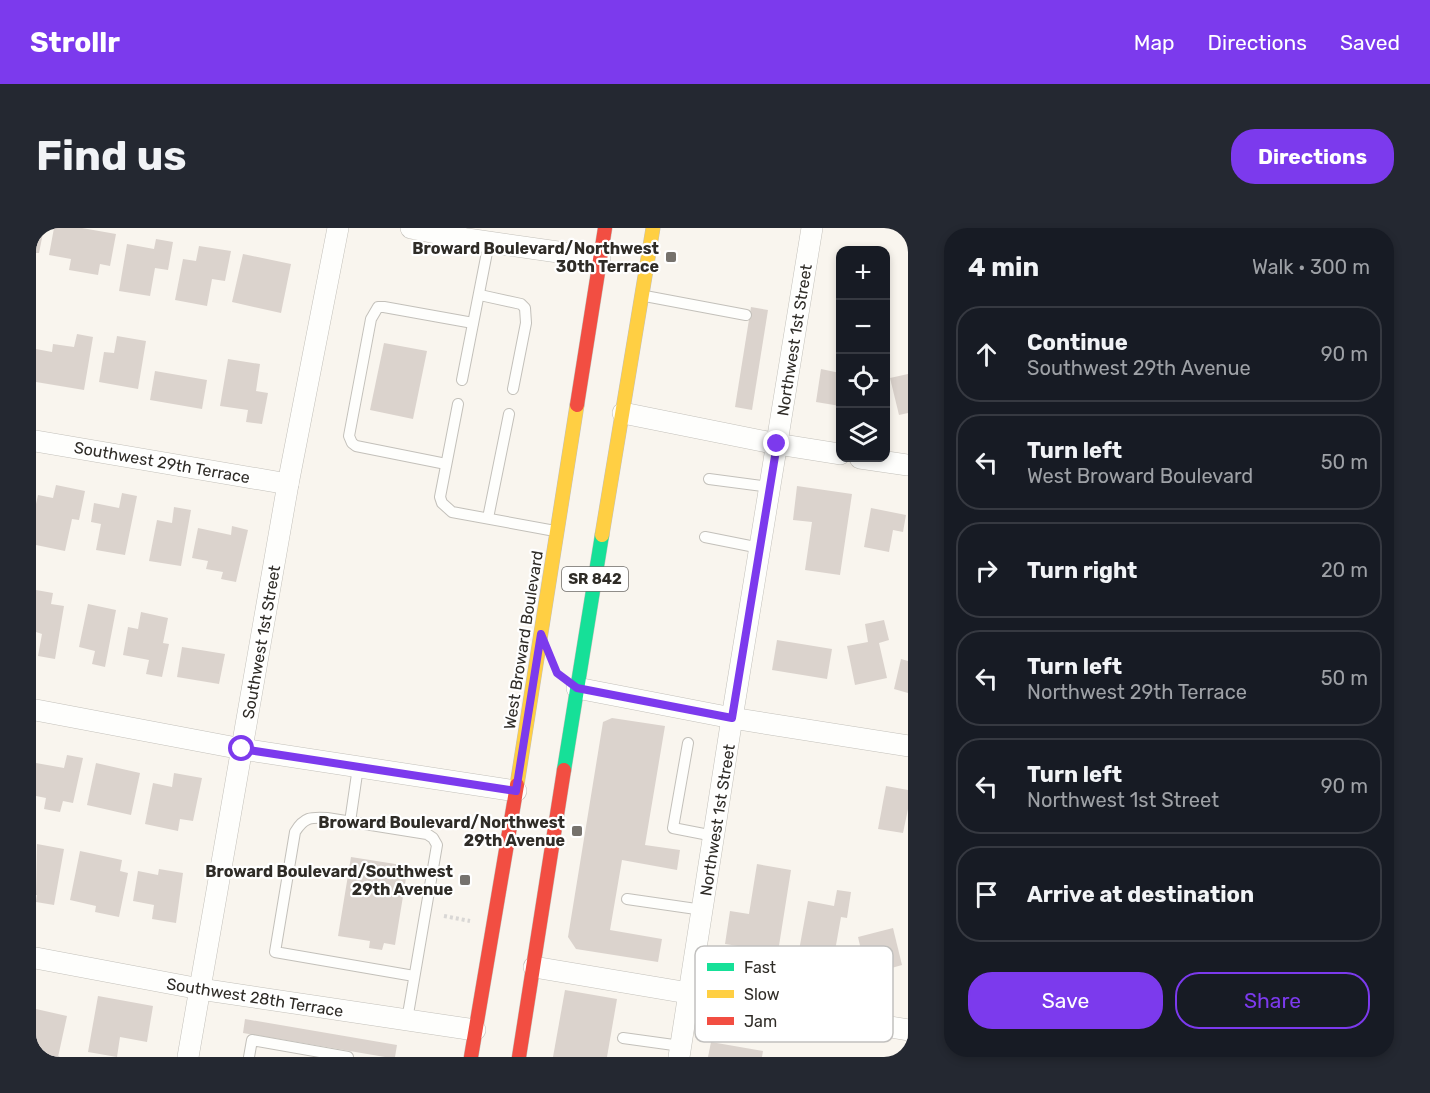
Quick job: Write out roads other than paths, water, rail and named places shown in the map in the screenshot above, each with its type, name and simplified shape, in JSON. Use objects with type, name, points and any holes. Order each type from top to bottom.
[{"type":"main road","name":"West Broward Boulevard","points":[[471,1057],[524,799],[541,634],[605,228]]},
{"type":"main road","name":"SR 842","points":[[519,1057],[550,864],[570,683],[623,413],[653,228]]},
{"type":"main road","points":[[541,634],[549,653]]},
{"type":"main road","points":[[540,836],[550,864]]},
{"type":"street","name":"Southwest 1st Street","points":[[188,1057],[288,484],[338,228]]},
{"type":"street","points":[[411,228],[468,233],[489,242],[600,258]]},
{"type":"street","name":"Northwest 1st Street","points":[[697,946],[812,228]]},
{"type":"street","points":[[623,413],[836,453]]},
{"type":"street","name":"Southwest 29th Terrace","points":[[36,441],[288,484]]},
{"type":"street","points":[[887,462],[908,465]]},
{"type":"street","points":[[570,683],[732,718],[908,746]]},
{"type":"street","points":[[36,710],[524,799]]},
{"type":"street","name":"Southwest 28th Terrace","points":[[36,958],[200,989],[475,1030]]},
{"type":"street","name":"Northwest 1st Street","points":[[680,1051],[695,962]]},
{"type":"street","points":[[534,967],[695,995]]},
{"type":"street","points":[[893,1028],[908,1030]]},
{"type":"lane","points":[[462,380],[489,242]]},
{"type":"lane","points":[[480,295],[521,304],[525,308],[526,323],[513,389]]},
{"type":"lane","points":[[642,295],[746,315]]},
{"type":"lane","points":[[446,464],[356,446],[352,443],[349,436],[371,319],[378,307],[384,307],[473,323]]},
{"type":"lane","points":[[458,404],[440,497],[442,503],[453,512],[557,531]]},
{"type":"lane","points":[[488,518],[509,414]]},
{"type":"lane","points":[[709,479],[770,487]]},
{"type":"lane","points":[[705,537],[760,548]]},
{"type":"lane","points":[[688,743],[674,828],[714,836]]},
{"type":"lane","points":[[350,822],[358,767]]},
{"type":"lane","points":[[407,1020],[437,845],[427,834],[350,822],[313,817],[300,824],[295,832],[275,952],[414,976]]},
{"type":"lane","points":[[627,899],[703,910]]},
{"type":"lane","points":[[624,1038],[680,1051]]},
{"type":"lane","points":[[249,1057],[252,1040],[348,1057]]},
{"type":"place","name":"Broward Boulevard/Northwest 30th Terrace","points":[[671,257]]},
{"type":"place","name":"Broward Boulevard/Northwest 29th Avenue","points":[[577,831]]},
{"type":"place","name":"Broward Boulevard/Southwest 29th Avenue","points":[[465,880]]}]
